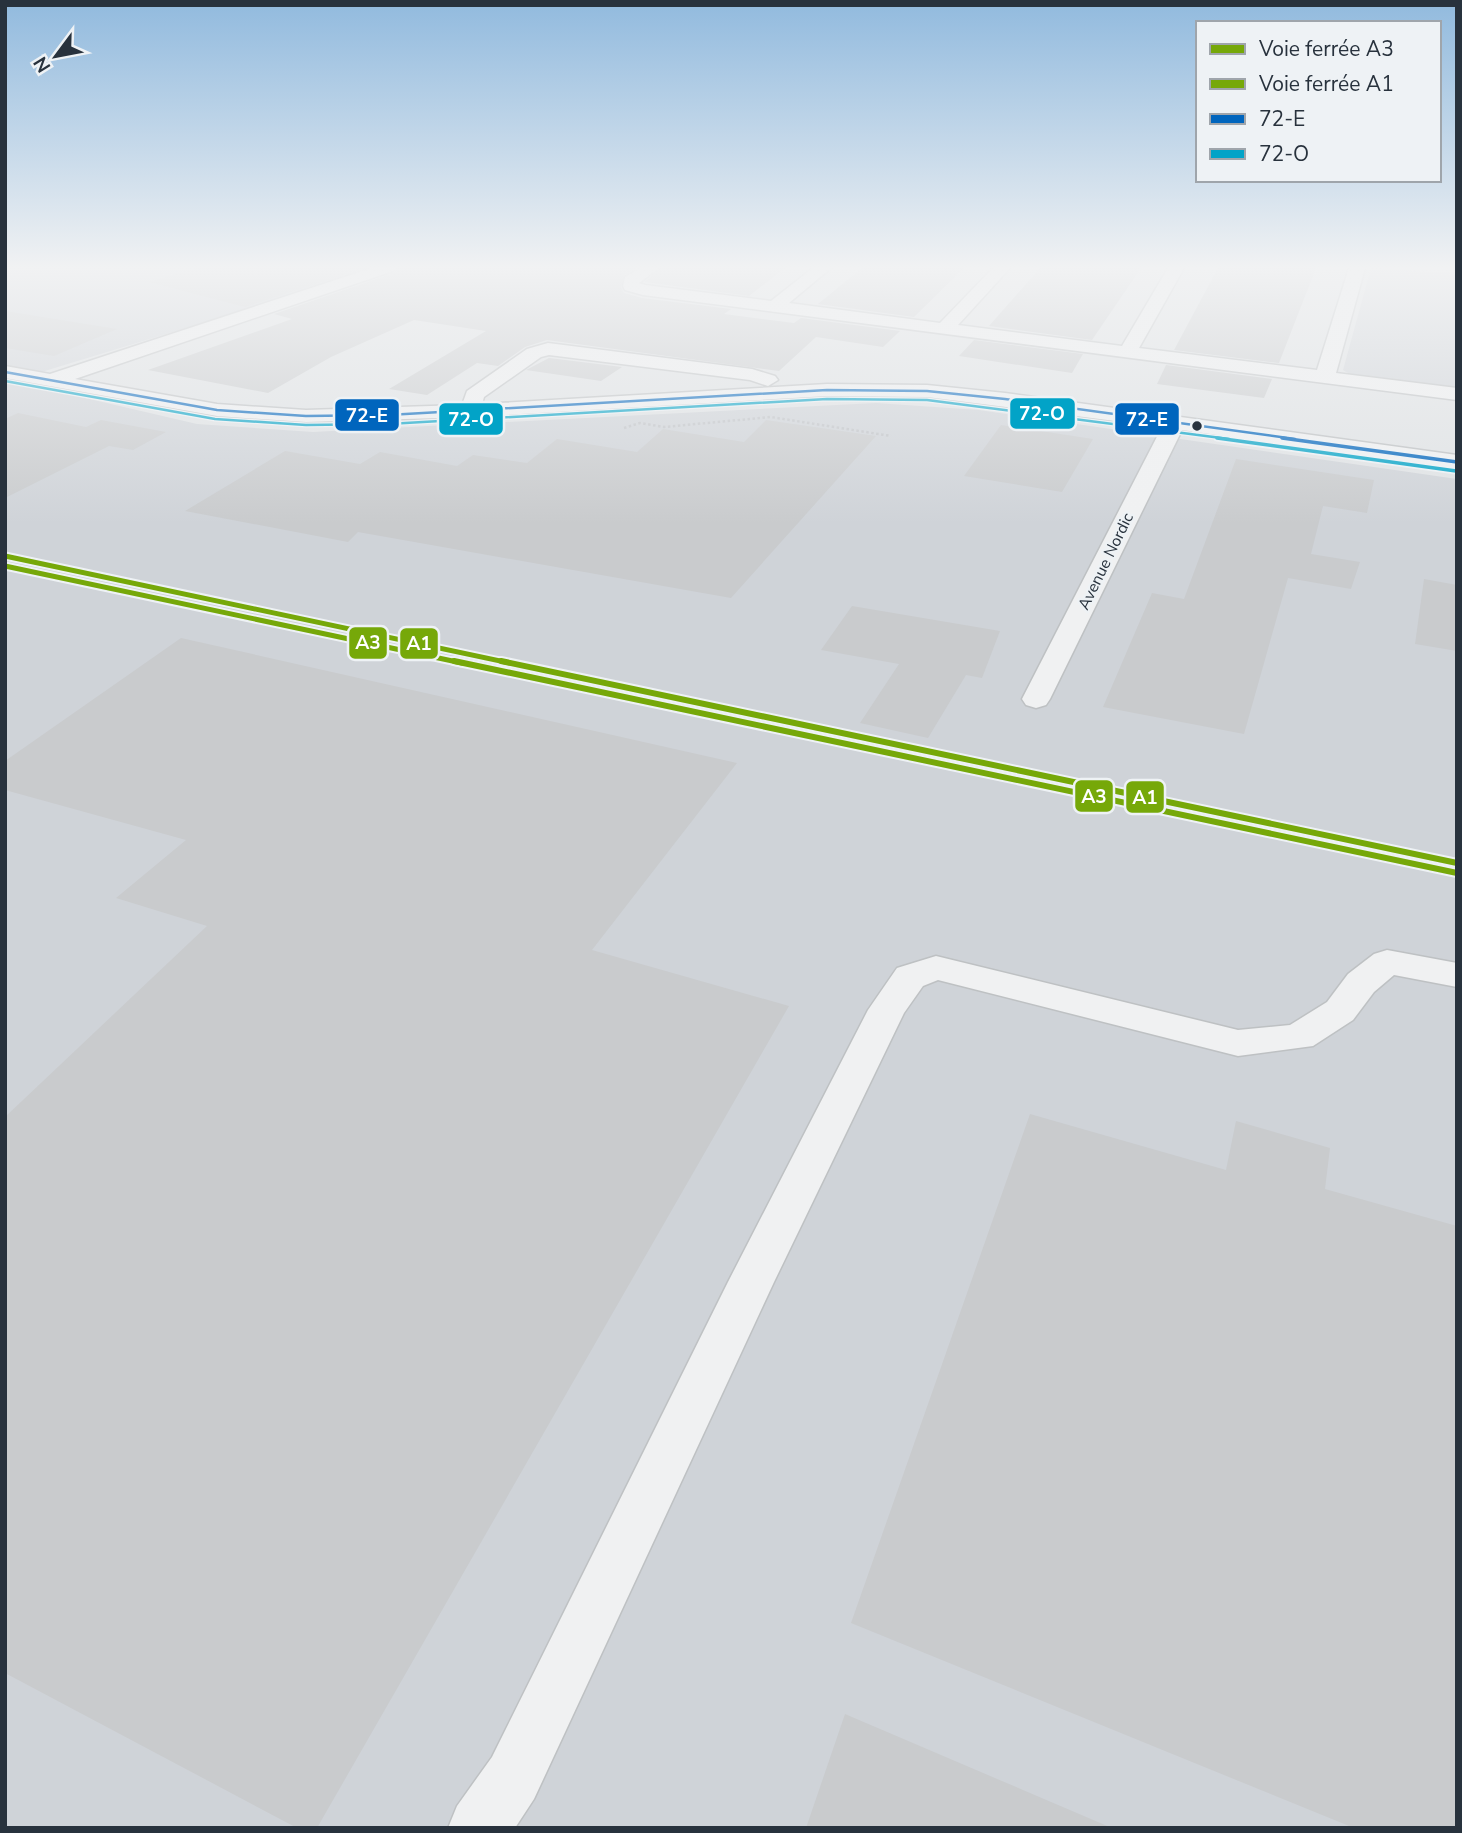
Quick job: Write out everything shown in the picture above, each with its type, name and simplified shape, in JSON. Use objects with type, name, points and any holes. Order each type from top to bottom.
[{"type":"street","points":[[5,395],[130,354]]},
{"type":"street","points":[[471,411],[474,395],[533,354]]},
{"type":"street","points":[[582,354],[767,378],[774,393]]},
{"type":"street","points":[[1147,354],[1457,394]]},
{"type":"street","points":[[1325,377],[1332,354]]},
{"type":"street","points":[[5,372],[182,405],[254,414],[354,416],[774,393],[851,390],[942,392],[1457,462]]},
{"type":"street","name":"Avenue Nordic","points":[[1036,699],[1175,422]]},
{"type":"street","points":[[479,1828],[513,1778],[751,1282],[887,1010],[910,977],[936,968],[1238,1043],[1299,1037],[1340,1011],[1361,983],[1387,962],[1457,975]]},
{"type":"path","points":[[624,428],[640,423],[664,427],[771,417],[891,436]]},
{"type":"shaded area","points":[[5,354],[102,354],[12,381],[197,424],[313,432],[876,403],[979,410],[1457,479],[1457,1828],[5,1828]]},
{"type":"shaded area","points":[[1348,354],[1457,354],[1457,389],[1353,376],[1343,370]]},
{"type":"building","points":[[194,354],[339,354],[268,393],[148,370]]},
{"type":"building","points":[[448,354],[516,354],[498,366],[477,363],[427,395],[389,389]]},
{"type":"building","points":[[648,354],[798,354],[779,371]]},
{"type":"building","points":[[961,354],[1083,354],[1072,373],[959,356]]},
{"type":"building","points":[[1203,354],[1283,354],[1279,363]]},
{"type":"building","points":[[549,358],[622,367],[601,381],[526,370]]},
{"type":"building","points":[[1166,365],[1272,379],[1264,398],[1157,384]]},
{"type":"building","points":[[18,413],[86,427],[101,420],[166,432],[133,450],[109,446],[5,498],[5,419]]},
{"type":"building","points":[[766,420],[876,436],[731,598],[358,532],[348,542],[185,511],[285,451],[360,464],[380,452],[457,466],[473,455],[527,463],[557,439],[637,452],[663,429],[744,442]]},
{"type":"building","points":[[1001,425],[1093,439],[1062,492],[964,476]]},
{"type":"building","points":[[1236,459],[1374,480],[1367,513],[1323,506],[1311,554],[1360,562],[1351,589],[1288,578],[1244,734],[1103,707],[1152,593],[1184,599]]},
{"type":"building","points":[[1424,579],[1457,585],[1457,651],[1415,644]]},
{"type":"building","points":[[852,606],[1000,631],[982,678],[966,675],[928,738],[860,723],[899,664],[821,650]]},
{"type":"building","points":[[181,638],[737,763],[592,950],[789,1006],[317,1828],[297,1828],[5,1673],[5,1117],[207,926],[116,898],[186,840],[5,790],[5,761]]},
{"type":"building","points":[[1030,1114],[1226,1170],[1236,1121],[1330,1148],[1325,1189],[1457,1226],[1457,1828],[1354,1828],[851,1623]]},
{"type":"building","points":[[845,1714],[1112,1828],[806,1828]]},
{"type":"rail line","name":"A1","points":[[5,556],[1457,863]]},
{"type":"rail line","name":"A3","points":[[5,566],[1457,873]]},
{"type":"transit line","name":"72-E","points":[[5,372],[217,410],[306,416],[388,415],[827,390],[927,391],[1005,399],[1457,462]]},
{"type":"transit line","name":"72-O","points":[[5,381],[215,419],[306,425],[388,424],[827,399],[927,400],[1004,408],[1456,471]]}]
